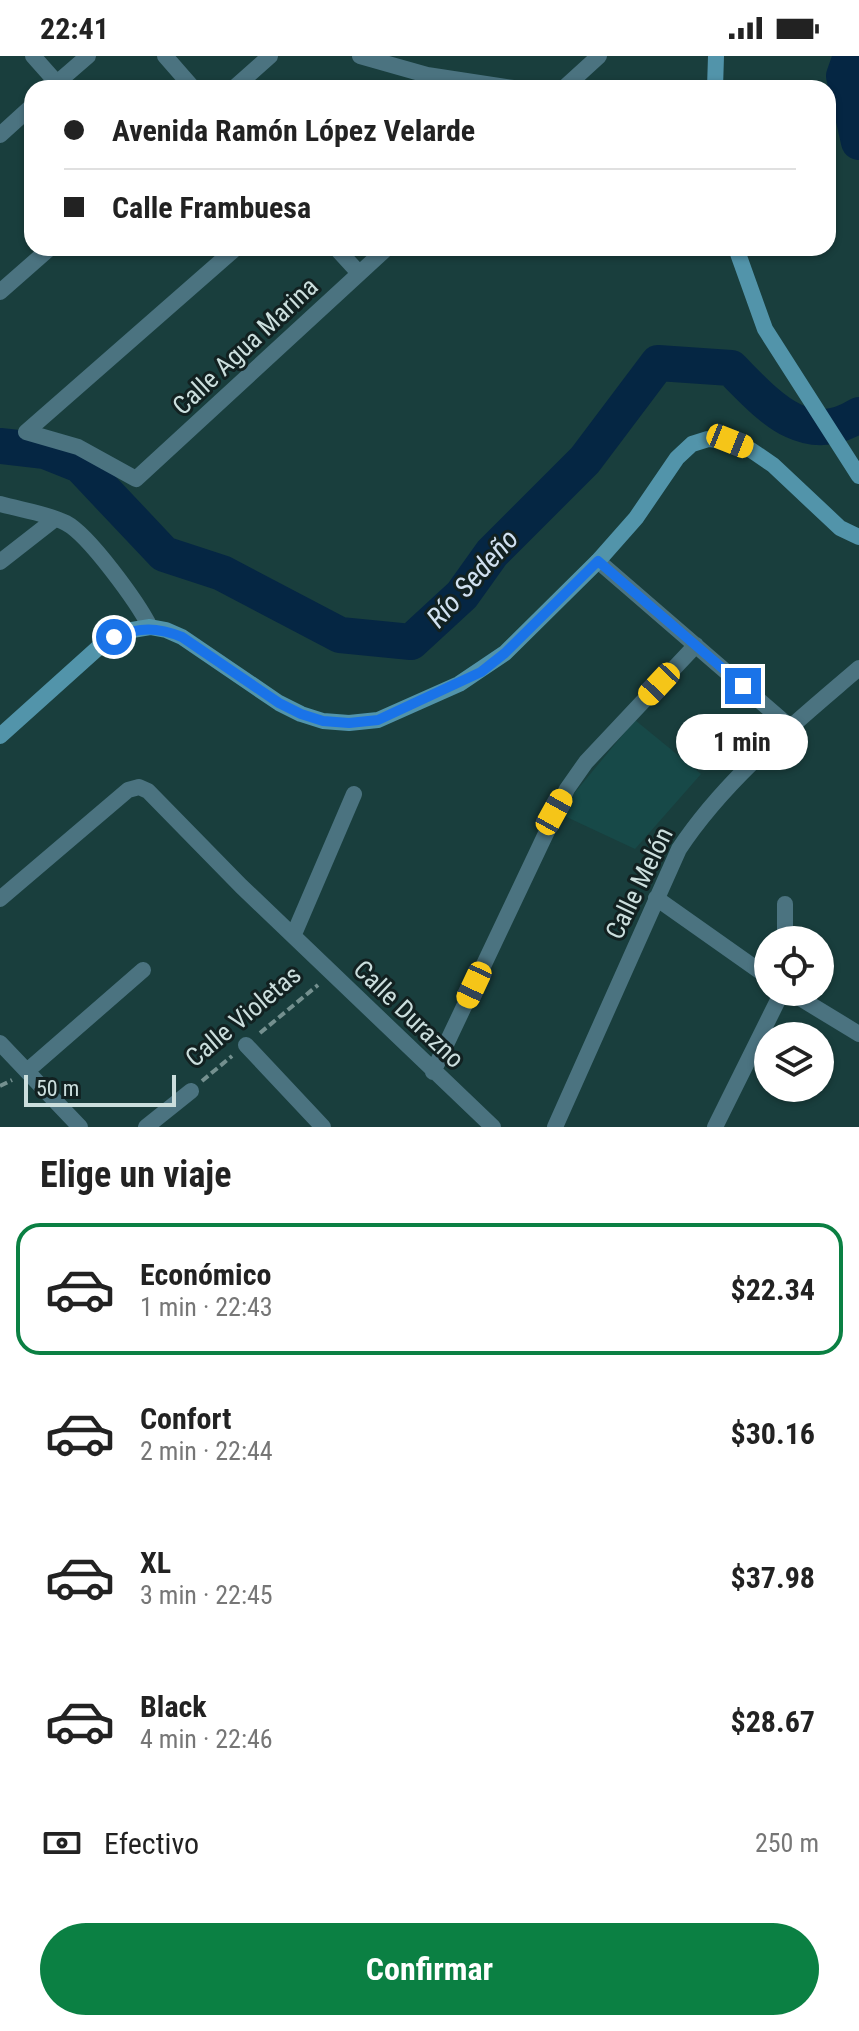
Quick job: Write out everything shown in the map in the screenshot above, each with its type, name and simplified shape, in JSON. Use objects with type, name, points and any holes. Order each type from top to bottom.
[{"type":"main road","points":[[715,80],[716,56]]},
{"type":"main road","points":[[739,256],[765,329],[859,476]]},
{"type":"main road","points":[[0,736],[99,647],[114,637],[150,627],[182,637],[279,703],[301,714],[323,721],[349,723],[378,720],[481,672],[505,653],[598,561],[636,518],[677,458],[692,444],[708,439],[730,441],[751,450],[773,465],[840,528],[859,537]]},
{"type":"street","points":[[33,56],[50,80]]},
{"type":"street","points":[[60,80],[88,56]]},
{"type":"street","points":[[165,56],[186,80]]},
{"type":"street","points":[[243,80],[270,56]]},
{"type":"street","points":[[360,56],[427,75],[460,80]]},
{"type":"street","points":[[573,80],[599,56]]},
{"type":"street","points":[[422,80],[427,75]]},
{"type":"street","points":[[0,135],[24,113]]},
{"type":"street","points":[[0,292],[41,256]]},
{"type":"street","name":"Calle Agua Marina","points":[[227,256],[26,432],[78,447],[136,479],[378,256]]},
{"type":"street","points":[[343,256],[359,273]]},
{"type":"street","points":[[0,504],[55,519],[78,531],[137,602],[150,627]]},
{"type":"street","points":[[0,562],[55,519]]},
{"type":"street","points":[[598,561],[790,727]]},
{"type":"street","points":[[433,1072],[567,789],[586,762],[696,645]]},
{"type":"street","name":"Calle Melón","points":[[555,1127],[679,849],[700,818],[790,727],[859,668]]},
{"type":"street","name":"Calle Durazno","points":[[0,899],[128,790],[139,787],[148,791],[241,886],[493,1127]]},
{"type":"street","points":[[294,934],[354,794]]},
{"type":"street","points":[[656,898],[754,967]]},
{"type":"street","points":[[785,904],[785,926]]},
{"type":"street","points":[[27,1071],[143,970]]},
{"type":"street","points":[[715,1127],[775,1006]]},
{"type":"street","points":[[813,1006],[859,1034]]},
{"type":"street","points":[[0,1043],[80,1127]]},
{"type":"street","points":[[246,1045],[323,1127]]},
{"type":"street","name":"Calle Violetas","points":[[146,1127],[191,1091]]},
{"type":"path","name":"Calle Violetas","points":[[191,1091],[333,972]]},
{"type":"shaded area","points":[[635,720],[701,774],[635,849],[558,813]]},
{"type":"waterway","name":"Río Sedeño","points":[[851,56],[844,76],[859,142]]},
{"type":"waterway","name":"Río Sedeño","points":[[0,446],[45,451],[80,465],[164,554],[222,573],[340,635],[411,642],[462,595],[492,553],[585,460],[658,363],[731,368],[773,408],[804,425],[821,427],[839,424],[859,415]]},
{"type":"route","points":[[114,637],[150,627],[166,630],[182,637],[279,703],[301,714],[323,721],[349,723],[378,720],[481,672],[505,653],[598,561],[743,686]]}]
